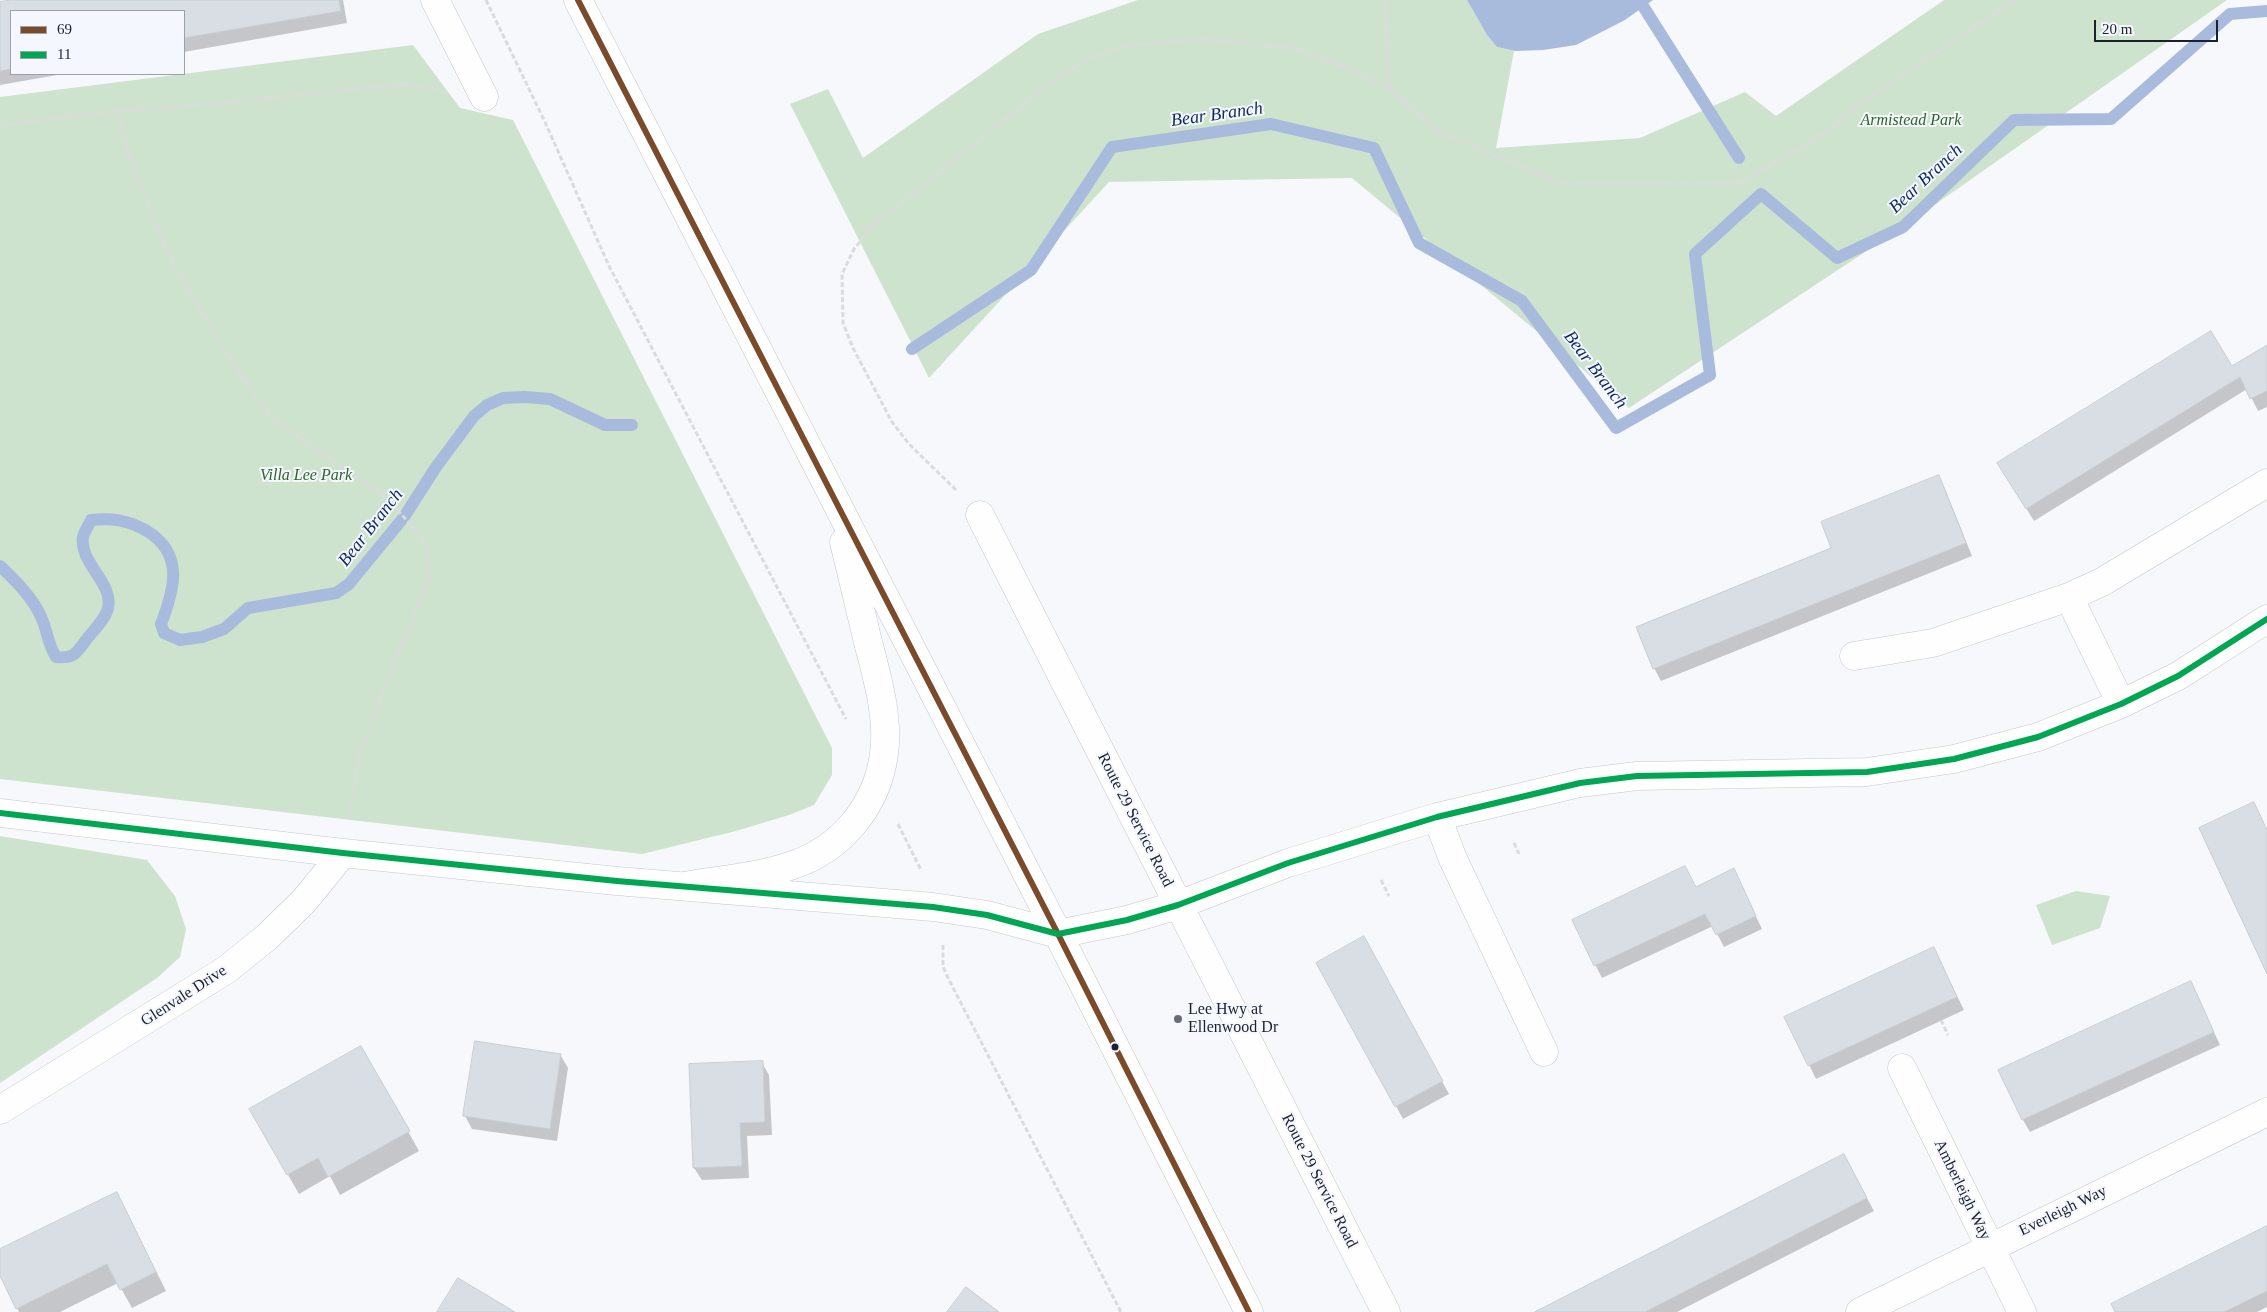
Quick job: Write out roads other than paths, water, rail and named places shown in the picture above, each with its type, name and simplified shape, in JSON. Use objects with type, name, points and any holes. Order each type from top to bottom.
[{"type":"street","points":[[435,0],[484,97]]},
{"type":"street","points":[[578,0],[1058,934],[1249,1312]]},
{"type":"street","points":[[1854,656],[1933,643],[2069,597],[2102,582],[2267,483]]},
{"type":"street","points":[[686,886],[790,866],[815,855],[841,838],[859,818],[879,780],[884,752],[880,687],[834,500]]},
{"type":"street","name":"Route 29 Service Road","points":[[980,515],[1386,1312]]},
{"type":"street","points":[[2069,597],[2121,704]]},
{"type":"street","points":[[0,813],[343,853],[686,886],[934,907],[987,914],[1058,934],[1127,920],[1178,905],[1288,863],[1437,817],[1580,783],[1636,776],[1867,772],[1954,759],[2038,737],[2121,704],[2178,676],[2267,619]]},
{"type":"street","points":[[1437,817],[1453,859],[1544,1052]]},
{"type":"street","name":"Glenvale Drive","points":[[0,1110],[226,970],[267,937],[304,902],[343,853]]},
{"type":"street","name":"Amberleigh Way","points":[[1902,1068],[1964,1190],[2022,1312]]},
{"type":"street","name":"Everleigh Way","points":[[1860,1312],[2267,1112]]},
{"type":"water","points":[[1467,0],[1653,0],[1625,20],[1576,45],[1543,50],[1515,51],[1497,47],[1487,35]]},
{"type":"waterway","points":[[1643,6],[1739,158]]},
{"type":"waterway","name":"Bear Branch","points":[[912,349],[1031,270],[1112,147],[1271,124],[1374,148],[1419,243],[1522,301],[1616,428],[1710,375],[1695,254],[1761,194],[1837,258],[1903,227],[2014,120],[2111,119],[2230,14],[2267,11]]},
{"type":"waterway","name":"Bear Branch","points":[[0,566],[18,584],[39,612],[56,657],[70,656],[77,652],[104,617],[108,608],[106,590],[86,556],[83,546],[84,533],[91,520],[106,519],[133,524],[159,540],[167,550],[171,561],[173,573],[170,598],[161,624],[164,633],[180,640],[202,637],[224,629],[248,608],[336,593],[349,584],[404,517],[436,467],[474,416],[487,405],[503,398],[550,399],[605,425],[632,425]]},
{"type":"place","name":"Lee Hwy at Ellenwood Dr","points":[[1178,1019]]},
{"type":"park label","name":"Armistead Park","points":[[1911,121]]},
{"type":"park label","name":"Villa Lee Park","points":[[306,476]]}]
